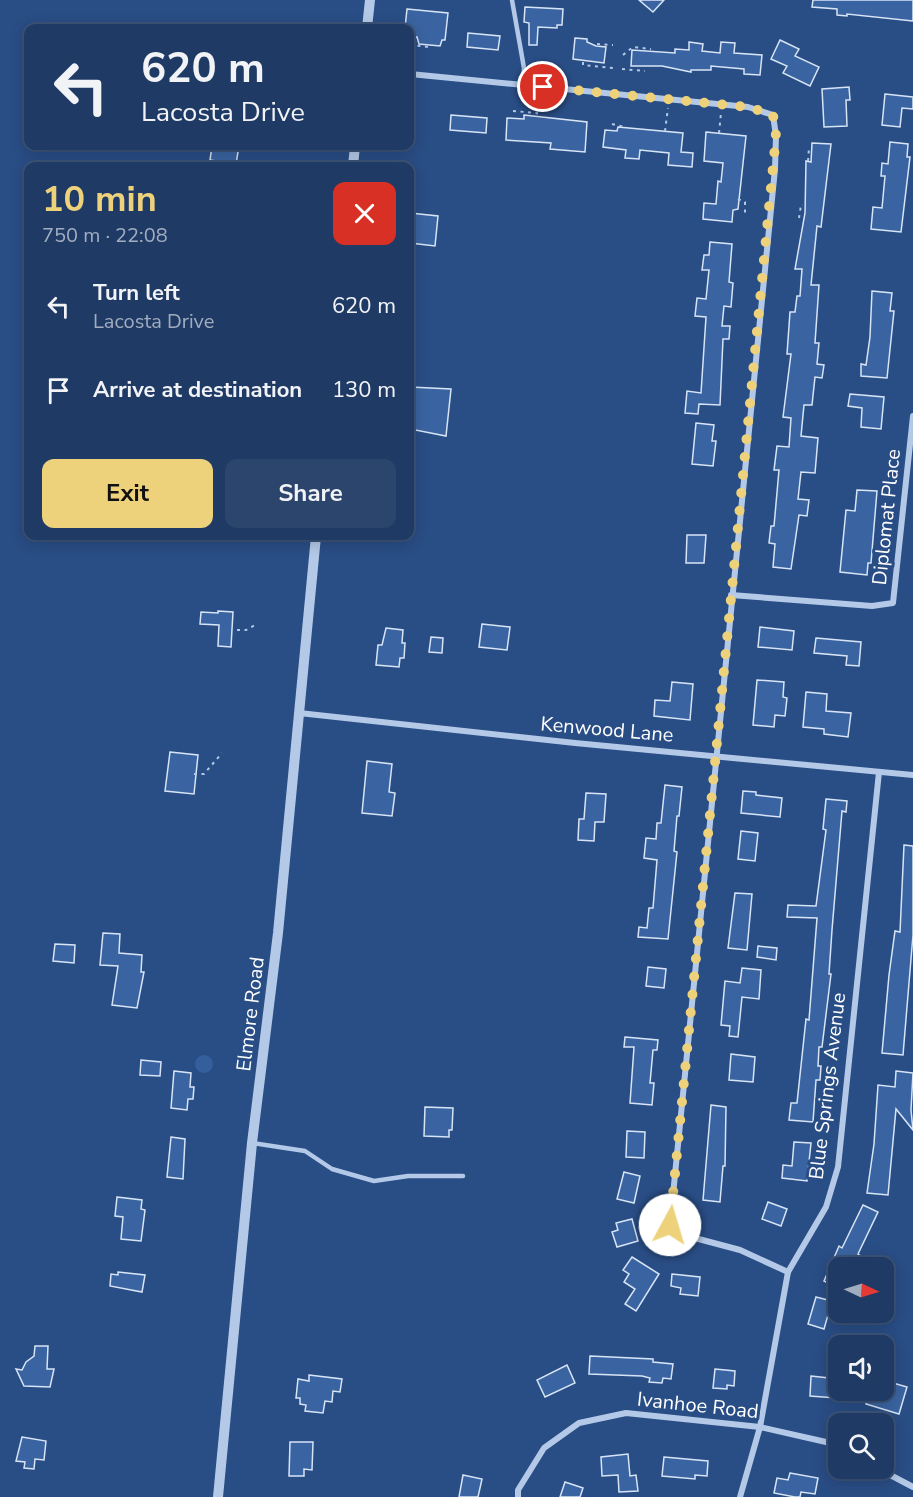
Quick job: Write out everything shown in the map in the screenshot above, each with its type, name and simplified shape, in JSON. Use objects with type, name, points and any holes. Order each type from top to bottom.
[{"type":"street","points":[[366,24],[369,0]]},
{"type":"street","points":[[414,74],[748,107],[773,115],[776,136],[775,169],[670,1225],[676,1233],[740,1250],[788,1272]]},
{"type":"street","name":"Diplomat Place","points":[[731,596],[872,606],[893,603],[913,416]]},
{"type":"street","name":"Elmore Road","points":[[218,1497],[252,1143],[278,933],[316,540]]},
{"type":"street","name":"Kenwood Lane","points":[[298,712],[564,742],[913,775]]},
{"type":"street","name":"Blue Springs Avenue","points":[[740,1497],[760,1427],[788,1272],[826,1207],[838,1167],[879,772]]},
{"type":"street","name":"Ivanhoe Road","points":[[518,1497],[518,1490],[544,1448],[579,1423],[626,1413],[760,1427],[828,1443]]},
{"type":"street","points":[[894,1477],[913,1487]]},
{"type":"lane","points":[[512,0],[524,68],[523,86]]},
{"type":"lane","points":[[252,1143],[305,1151],[332,1169],[374,1181],[408,1176],[463,1176]]},
{"type":"path","points":[[414,45],[429,47],[429,44]]},
{"type":"path","points":[[597,44],[614,45]]},
{"type":"path","points":[[623,55],[633,47],[651,49]]},
{"type":"path","points":[[583,62],[583,65],[613,68]]},
{"type":"path","points":[[622,69],[645,71]]},
{"type":"path","points":[[665,130],[668,108]]},
{"type":"path","points":[[513,111],[537,113],[536,116]]},
{"type":"path","points":[[719,133],[721,113]]},
{"type":"path","points":[[612,123],[626,127]]},
{"type":"path","points":[[808,161],[809,148]]},
{"type":"path","points":[[738,199],[745,202],[745,218]]},
{"type":"path","points":[[799,218],[801,205],[804,205]]},
{"type":"path","points":[[237,630],[246,630],[255,625]]},
{"type":"path","points":[[194,774],[204,774],[222,753]]},
{"type":"shaded area","points":[[204,1055],[210,1058],[213,1064],[210,1070],[204,1073],[198,1070],[195,1064],[198,1058]]},
{"type":"building","points":[[639,0],[664,0],[653,12]]},
{"type":"building","points":[[813,0],[913,0],[913,21],[837,15],[837,9],[812,7]]},
{"type":"building","points":[[525,7],[563,9],[562,25],[557,25],[557,28],[538,27],[537,45],[529,45],[529,23],[524,22]]},
{"type":"building","points":[[407,9],[448,13],[445,40],[442,40],[440,46],[419,44],[417,37],[414,37],[414,24],[405,24]]},
{"type":"building","points":[[468,33],[500,36],[498,50],[467,47]]},
{"type":"building","points":[[575,38],[587,39],[587,42],[596,46],[606,47],[604,63],[573,59]]},
{"type":"building","points":[[780,40],[799,49],[795,56],[819,67],[810,86],[783,73],[787,66],[771,59]]},
{"type":"building","points":[[689,42],[703,44],[702,51],[720,53],[721,42],[735,43],[734,53],[762,55],[760,75],[744,74],[744,69],[711,66],[711,70],[691,70],[691,72],[662,66],[631,66],[632,50],[675,53],[675,49],[689,50]]},
{"type":"building","points":[[849,87],[850,100],[846,100],[847,126],[824,127],[822,89]]},
{"type":"building","points":[[885,94],[913,97],[913,109],[902,108],[900,127],[882,125]]},
{"type":"building","points":[[451,115],[487,118],[486,133],[450,130]]},
{"type":"building","points":[[524,115],[587,122],[585,152],[550,149],[551,143],[506,140],[507,118],[524,119]]},
{"type":"building","points":[[618,127],[683,133],[681,152],[693,153],[692,167],[668,165],[669,153],[640,150],[639,159],[625,158],[626,150],[603,147],[605,130],[617,131]]},
{"type":"building","points":[[706,132],[746,136],[738,209],[733,210],[732,222],[703,219],[704,203],[716,204],[718,181],[721,182],[723,163],[704,161]]},
{"type":"building","points":[[890,142],[908,144],[907,157],[910,157],[901,232],[871,229],[873,207],[882,208],[885,176],[881,176],[882,163],[888,164]]},
{"type":"building","points":[[812,143],[831,144],[821,227],[817,226],[811,285],[819,285],[815,343],[819,343],[817,364],[824,365],[822,378],[815,377],[812,405],[804,405],[801,436],[818,438],[815,473],[801,472],[798,499],[809,500],[807,516],[799,515],[791,569],[773,567],[775,544],[769,543],[771,526],[774,526],[779,470],[774,470],[777,446],[789,447],[791,418],[783,417],[791,354],[787,354],[790,312],[795,312],[797,296],[800,296],[802,269],[795,269],[805,213],[806,161],[811,162]]},
{"type":"building","points":[[211,150],[238,150],[236,162],[210,160]]},
{"type":"building","points":[[414,213],[438,216],[435,246],[414,243]]},
{"type":"building","points":[[710,242],[732,244],[729,282],[733,283],[731,307],[724,306],[722,326],[730,326],[729,339],[723,339],[720,405],[699,404],[698,414],[685,413],[687,391],[701,393],[706,317],[695,316],[697,298],[706,299],[709,270],[702,270],[704,255],[709,255]]},
{"type":"building","points":[[872,291],[892,293],[890,311],[894,311],[887,378],[861,376],[861,364],[866,365],[870,337]]},
{"type":"building","points":[[414,387],[451,389],[446,436],[414,430]]},
{"type":"building","points":[[850,394],[884,397],[881,429],[861,427],[862,408],[848,406]]},
{"type":"building","points":[[696,423],[714,425],[712,441],[716,441],[713,466],[692,464]]},
{"type":"building","points":[[857,490],[877,491],[871,563],[868,563],[867,575],[840,572],[846,510],[855,511]]},
{"type":"building","points":[[687,535],[706,535],[704,563],[686,563]]},
{"type":"building","points":[[218,611],[233,612],[231,647],[218,646],[219,625],[200,624],[201,612],[218,613]]},
{"type":"building","points":[[482,624],[510,627],[507,650],[479,647]]},
{"type":"building","points":[[760,627],[794,631],[792,650],[758,647]]},
{"type":"building","points":[[386,628],[403,630],[404,658],[400,658],[399,667],[376,665],[378,645],[382,645]]},
{"type":"building","points":[[431,637],[443,638],[442,653],[429,652]]},
{"type":"building","points":[[816,638],[861,642],[859,666],[846,665],[847,656],[814,653]]},
{"type":"building","points":[[757,680],[784,682],[783,697],[787,698],[785,716],[775,715],[774,727],[753,725]]},
{"type":"building","points":[[672,682],[693,684],[690,720],[654,716],[655,700],[670,701]]},
{"type":"building","points":[[806,692],[827,694],[826,711],[851,713],[848,737],[824,734],[824,729],[803,727]]},
{"type":"building","points":[[170,752],[198,755],[194,794],[165,791]]},
{"type":"building","points":[[367,761],[392,764],[389,792],[395,793],[392,816],[362,813]]},
{"type":"building","points":[[665,785],[682,787],[679,816],[677,816],[674,851],[677,852],[668,939],[638,937],[639,927],[647,928],[649,908],[653,908],[657,860],[644,858],[646,838],[656,839],[657,823],[661,823]]},
{"type":"building","points":[[743,791],[782,798],[780,817],[741,813]]},
{"type":"building","points":[[586,793],[606,794],[604,822],[595,822],[594,841],[578,840],[579,819],[584,819]]},
{"type":"building","points":[[826,799],[847,801],[846,812],[842,811],[829,974],[831,974],[822,1047],[819,1047],[820,1080],[816,1080],[813,1122],[789,1120],[791,1103],[797,1103],[806,1019],[809,1020],[817,918],[787,917],[788,905],[816,906],[826,830],[823,829]]},
{"type":"building","points":[[741,831],[758,833],[755,861],[738,859]]},
{"type":"building","points":[[904,845],[913,846],[913,935],[903,1055],[882,1053],[895,931],[900,932]]},
{"type":"building","points":[[735,893],[752,894],[747,950],[728,948]]},
{"type":"building","points":[[103,933],[120,934],[119,953],[142,955],[141,972],[144,972],[137,1008],[112,1005],[118,966],[100,965]]},
{"type":"building","points":[[55,944],[75,945],[74,963],[53,961]]},
{"type":"building","points":[[758,946],[777,948],[776,960],[757,957]]},
{"type":"building","points":[[648,967],[666,969],[664,988],[646,986]]},
{"type":"building","points":[[742,968],[761,970],[759,999],[742,997],[738,1037],[729,1036],[730,1026],[721,1025],[725,981],[740,983]]},
{"type":"building","points":[[625,1037],[658,1040],[657,1050],[653,1050],[650,1083],[654,1083],[652,1105],[630,1103],[634,1047],[624,1047]]},
{"type":"building","points":[[731,1054],[755,1057],[753,1082],[729,1080]]},
{"type":"building","points":[[141,1060],[161,1062],[160,1076],[140,1075]]},
{"type":"building","points":[[174,1071],[191,1073],[190,1087],[194,1087],[193,1099],[188,1099],[187,1110],[171,1108]]},
{"type":"building","points":[[896,1071],[913,1073],[911,1110],[913,1130],[896,1109],[888,1195],[867,1193],[874,1144],[878,1085],[895,1087]]},
{"type":"building","points":[[711,1105],[726,1107],[725,1166],[723,1166],[720,1202],[703,1200]]},
{"type":"building","points":[[425,1107],[453,1108],[452,1130],[449,1130],[449,1137],[424,1136]]},
{"type":"building","points":[[627,1131],[645,1132],[644,1158],[626,1157]]},
{"type":"building","points":[[171,1137],[185,1139],[183,1179],[167,1177]]},
{"type":"building","points":[[794,1142],[811,1143],[807,1181],[782,1178],[783,1165],[792,1166]]},
{"type":"building","points":[[624,1172],[640,1176],[634,1203],[617,1199]]},
{"type":"building","points":[[117,1197],[142,1200],[141,1209],[145,1210],[141,1241],[121,1239],[123,1217],[115,1216]]},
{"type":"building","points":[[768,1202],[787,1209],[781,1226],[762,1219]]},
{"type":"building","points":[[863,1205],[878,1212],[858,1254],[861,1257],[834,1257],[839,1246],[842,1248]]},
{"type":"building","points":[[632,1219],[638,1241],[617,1247],[612,1232],[618,1230],[616,1223]]},
{"type":"building","points":[[632,1257],[659,1274],[636,1311],[625,1304],[635,1289],[624,1282],[629,1274],[623,1270]]},
{"type":"building","points":[[118,1272],[145,1275],[142,1292],[110,1286],[111,1274],[118,1275]]},
{"type":"building","points":[[672,1274],[700,1277],[698,1296],[680,1294],[681,1288],[671,1286]]},
{"type":"building","points":[[816,1297],[828,1300],[828,1315],[824,1329],[808,1324]]},
{"type":"building","points":[[35,1346],[48,1346],[47,1369],[54,1369],[50,1387],[24,1386],[16,1369],[22,1370],[26,1362],[34,1356]]},
{"type":"building","points":[[590,1356],[653,1359],[653,1362],[673,1364],[671,1379],[663,1378],[662,1383],[649,1382],[650,1378],[642,1376],[589,1374]]},
{"type":"building","points":[[567,1365],[575,1383],[545,1397],[537,1380]]},
{"type":"building","points":[[715,1369],[735,1371],[734,1386],[727,1385],[727,1389],[713,1388]]},
{"type":"building","points":[[309,1375],[342,1379],[340,1392],[333,1391],[332,1402],[325,1401],[323,1413],[305,1411],[306,1405],[300,1404],[300,1398],[296,1398],[298,1379],[309,1381]]},
{"type":"building","points":[[811,1376],[828,1378],[828,1397],[810,1396]]},
{"type":"building","points":[[894,1383],[907,1387],[899,1414],[866,1404],[867,1401],[894,1401]]},
{"type":"building","points":[[22,1437],[46,1441],[44,1460],[35,1459],[34,1469],[24,1468],[25,1462],[16,1461]]},
{"type":"building","points":[[290,1442],[313,1442],[312,1470],[304,1469],[304,1476],[289,1476]]},
{"type":"building","points":[[628,1454],[630,1476],[636,1475],[638,1491],[619,1492],[618,1475],[602,1476],[601,1457]]},
{"type":"building","points":[[664,1457],[708,1461],[707,1476],[695,1475],[695,1479],[662,1476]]},
{"type":"building","points":[[790,1473],[818,1478],[815,1494],[801,1492],[800,1497],[795,1497],[774,1493],[777,1478],[788,1480]]},
{"type":"building","points":[[463,1475],[482,1479],[478,1497],[459,1497]]},
{"type":"building","points":[[565,1482],[583,1488],[580,1497],[560,1497]]},
{"type":"route","points":[[543,87],[748,107],[771,112],[776,136],[775,169],[670,1225]]}]
